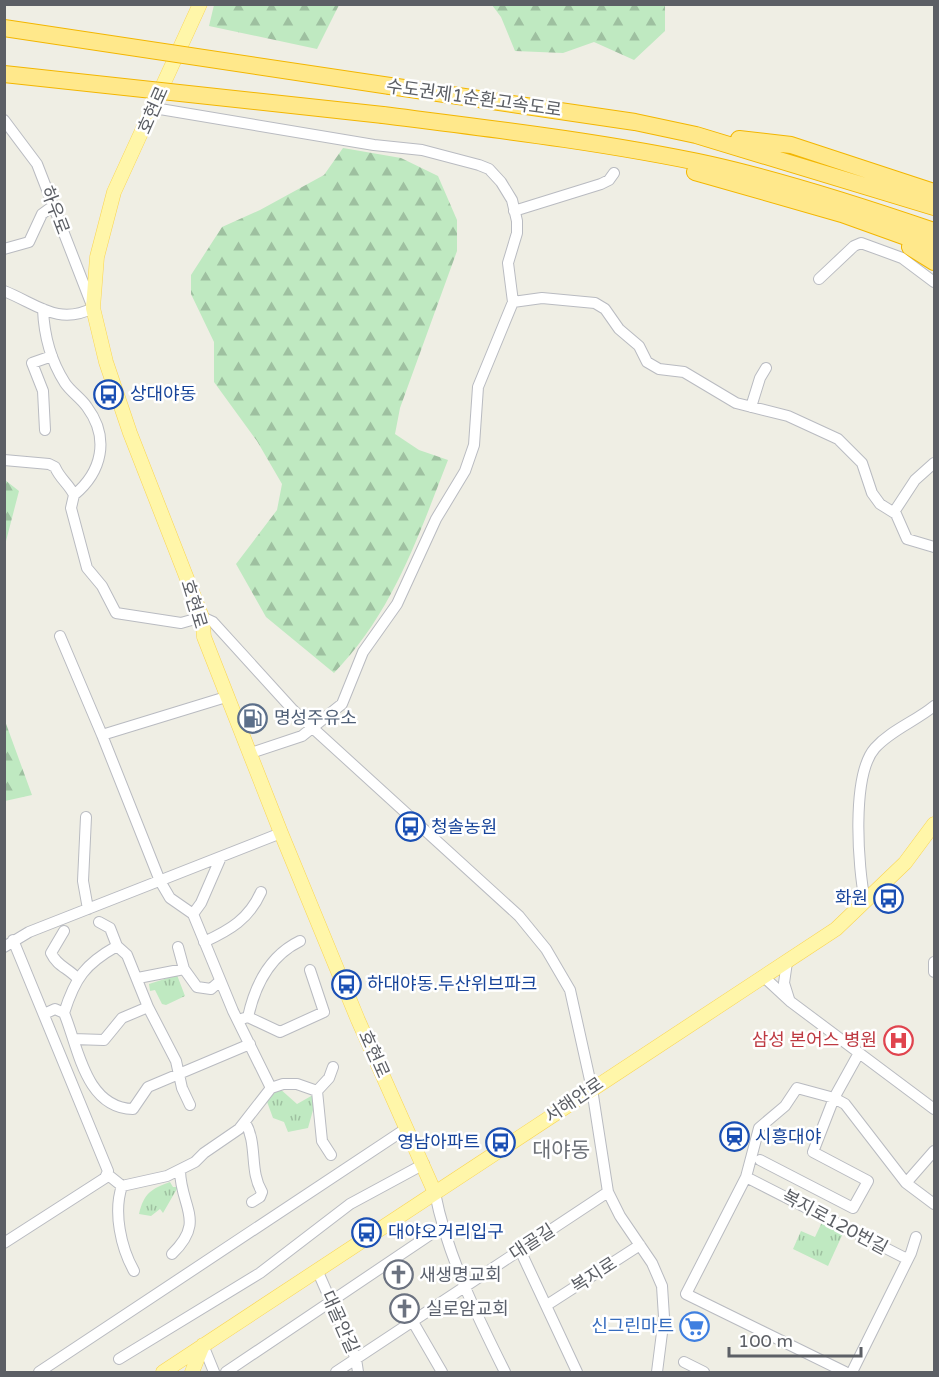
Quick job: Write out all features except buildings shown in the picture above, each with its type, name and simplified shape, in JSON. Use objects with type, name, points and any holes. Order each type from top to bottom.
[{"type":"highway","name":"수도권제1순환고속도로","points":[[4,28],[635,122],[696,135],[934,207]]},
{"type":"highway","name":"수도권제1순환고속도로","points":[[4,74],[383,116],[601,145],[712,165],[845,201],[934,231]]},
{"type":"highway","points":[[696,135],[791,145],[934,192]]},
{"type":"highway","points":[[601,145],[842,214],[934,248]]},
{"type":"highway","points":[[898,181],[934,187]]},
{"type":"highway","points":[[842,214],[920,251],[934,262]]},
{"type":"main road","name":"호현로","points":[[200,4],[114,192],[97,257],[93,308],[106,362],[130,433],[202,617],[204,638],[226,696],[358,1020],[435,1193]]},
{"type":"main road","name":"서해안로","points":[[163,1372],[318,1272],[592,1089],[765,978],[836,929],[905,863],[934,824]]},
{"type":"main road","points":[[192,1372],[203,1345]]},
{"type":"street","points":[[154,108],[374,145],[422,150],[475,164],[489,169],[501,182],[514,211],[518,230],[508,263],[513,302],[476,393],[474,440],[465,471],[436,519],[397,604],[363,652],[344,700],[302,736],[251,753]]},
{"type":"street","name":"하우로","points":[[4,120],[37,164],[93,308]]},
{"type":"street","points":[[514,211],[601,184],[609,180],[614,173]]},
{"type":"street","points":[[4,249],[29,242],[42,214],[53,206]]},
{"type":"street","points":[[819,279],[854,246],[861,243],[902,258],[934,282]]},
{"type":"street","points":[[7,295],[56,315],[77,316],[93,308]]},
{"type":"street","points":[[513,302],[542,298],[595,303],[605,309],[619,329],[639,346],[651,365],[659,369],[684,372],[725,398],[795,418],[837,439],[862,463],[876,500],[894,512],[908,540],[934,547]]},
{"type":"street","points":[[43,309],[44,332],[52,356],[66,384],[88,407],[102,441],[102,452],[96,468],[86,486],[74,495]]},
{"type":"street","points":[[45,430],[43,391],[32,363],[52,356]]},
{"type":"street","points":[[750,407],[766,368]]},
{"type":"street","points":[[4,460],[49,464],[55,467],[59,476],[70,485],[74,495],[71,508],[87,567],[102,586],[116,613],[181,623],[202,617],[213,622],[312,728],[519,916],[546,949],[570,990],[592,1089],[608,1192],[620,1216],[652,1263],[664,1293],[664,1317],[657,1372]]},
{"type":"street","points":[[894,512],[915,480],[934,463]]},
{"type":"street","points":[[60,636],[160,881],[170,898],[193,914],[220,981],[243,1019],[250,1044],[271,1088]]},
{"type":"street","points":[[102,735],[226,696]]},
{"type":"street","points":[[865,902],[857,852],[860,806],[867,762],[875,748],[885,738],[934,706]]},
{"type":"street","points":[[86,817],[82,881],[88,909]]},
{"type":"street","points":[[4,1243],[107,1174],[108,1167],[44,1014],[9,944],[88,909],[281,833]]},
{"type":"street","points":[[193,914],[201,903],[221,857]]},
{"type":"street","points":[[204,942],[243,920],[254,909],[261,892]]},
{"type":"street","points":[[99,921],[110,928],[117,946],[127,955],[148,1007],[180,1072],[182,1088],[190,1105]]},
{"type":"street","points":[[64,931],[51,953],[62,968],[71,971],[77,978]]},
{"type":"street","points":[[243,1019],[270,963],[300,941]]},
{"type":"street","points":[[117,946],[101,955],[77,978],[64,1013],[93,1087],[107,1100],[123,1109],[133,1109],[148,1087],[250,1044]]},
{"type":"street","points":[[178,947],[184,969],[197,987],[211,988],[220,981]]},
{"type":"street","points":[[787,962],[784,983],[790,1002]]},
{"type":"street","points":[[934,962],[934,972]]},
{"type":"street","points":[[138,978],[184,969]]},
{"type":"street","points":[[243,1019],[280,1032],[324,1012],[310,970]]},
{"type":"street","points":[[765,978],[790,1002],[934,1109]]},
{"type":"street","points":[[73,1039],[104,1040],[122,1018],[148,1007]]},
{"type":"street","points":[[44,1014],[55,1009],[64,1013]]},
{"type":"street","points":[[760,1160],[854,1208],[868,1181],[813,1152],[834,1098],[859,1053]]},
{"type":"street","points":[[331,1155],[322,1141],[317,1091],[329,1078],[333,1067]]},
{"type":"street","points":[[122,1186],[180,1171],[245,1122],[271,1088],[283,1084],[297,1084],[317,1091]]},
{"type":"street","points":[[845,1372],[686,1294],[746,1177],[759,1128],[785,1106],[797,1089],[834,1098],[845,1104],[906,1183],[934,1204]]},
{"type":"street","points":[[245,1122],[252,1134],[255,1179],[262,1192],[260,1197],[252,1202]]},
{"type":"street","points":[[39,1372],[407,1128]]},
{"type":"street","points":[[906,1183],[934,1151]]},
{"type":"street","points":[[118,1359],[260,1273],[350,1204],[424,1164]]},
{"type":"street","points":[[172,1254],[188,1235],[191,1218],[181,1190],[180,1171]]},
{"type":"street","points":[[107,1174],[122,1186]]},
{"type":"street","name":"복지로120번길","points":[[746,1177],[907,1259],[852,1372]]},
{"type":"street","points":[[122,1186],[118,1197],[121,1231],[127,1258],[134,1271]]},
{"type":"street","name":"대골길","points":[[336,1372],[608,1192]]},
{"type":"street","points":[[435,1193],[443,1226],[466,1285],[505,1372]]},
{"type":"street","points":[[226,1372],[443,1226]]},
{"type":"street","points":[[907,1259],[916,1237]]},
{"type":"street","name":"복지로","points":[[547,1305],[640,1245]]},
{"type":"street","points":[[520,1250],[576,1369],[563,1372]]},
{"type":"street","name":"대골안길","points":[[318,1272],[356,1359],[358,1372]]},
{"type":"street","points":[[412,1322],[442,1372]]},
{"type":"street","points":[[203,1345],[214,1372]]},
{"type":"street","points":[[684,1362],[704,1372]]},
{"type":"green space","points":[[214,4],[339,5],[317,49],[209,26]]},
{"type":"green space","points":[[492,5],[665,5],[665,31],[634,60],[594,42],[563,53],[515,51],[501,17]]},
{"type":"green space","points":[[343,148],[401,158],[438,176],[457,220],[457,251],[400,408],[395,434],[419,450],[448,460],[414,545],[388,599],[355,649],[334,673],[266,617],[236,564],[277,510],[282,484],[257,441],[214,382],[214,342],[191,294],[191,275],[222,227],[260,210],[324,175]]},
{"type":"green space","points":[[5,480],[19,491],[5,545]]},
{"type":"green space","points":[[5,721],[32,795],[4,801]]},
{"type":"green space","points":[[177,975],[185,996],[166,1005],[162,1004],[155,990],[150,991],[149,984]]},
{"type":"green space","points":[[279,1088],[297,1104],[313,1095],[315,1103],[308,1128],[288,1132],[284,1122],[273,1118],[266,1099]]},
{"type":"green space","points":[[170,1182],[173,1187],[178,1187],[163,1213],[160,1209],[151,1216],[139,1214],[146,1196]]},
{"type":"green space","points":[[823,1220],[845,1229],[828,1266],[793,1249],[801,1231],[815,1237]]},
{"type":"place","name":"상대야동","points":[[109,394]]},
{"type":"place","name":"명성주유소","points":[[253,718]]},
{"type":"place","name":"청솔농원","points":[[410,827]]},
{"type":"place","name":"화원","points":[[889,898]]},
{"type":"place","name":"하대야동.두산위브파크","points":[[346,984]]},
{"type":"place","name":"삼성 본어스 병원","points":[[898,1040]]},
{"type":"place","name":"시흥대야","points":[[734,1137]]},
{"type":"place","name":"영남아파트","points":[[501,1142]]},
{"type":"place","name":"대야오거리입구","points":[[367,1232]]},
{"type":"place","name":"새생명교회","points":[[398,1275]]},
{"type":"place","name":"실로암교회","points":[[405,1309]]},
{"type":"place","name":"신그린마트","points":[[695,1326]]},
{"type":"district","name":"대야동","points":[[561,1150]]}]
